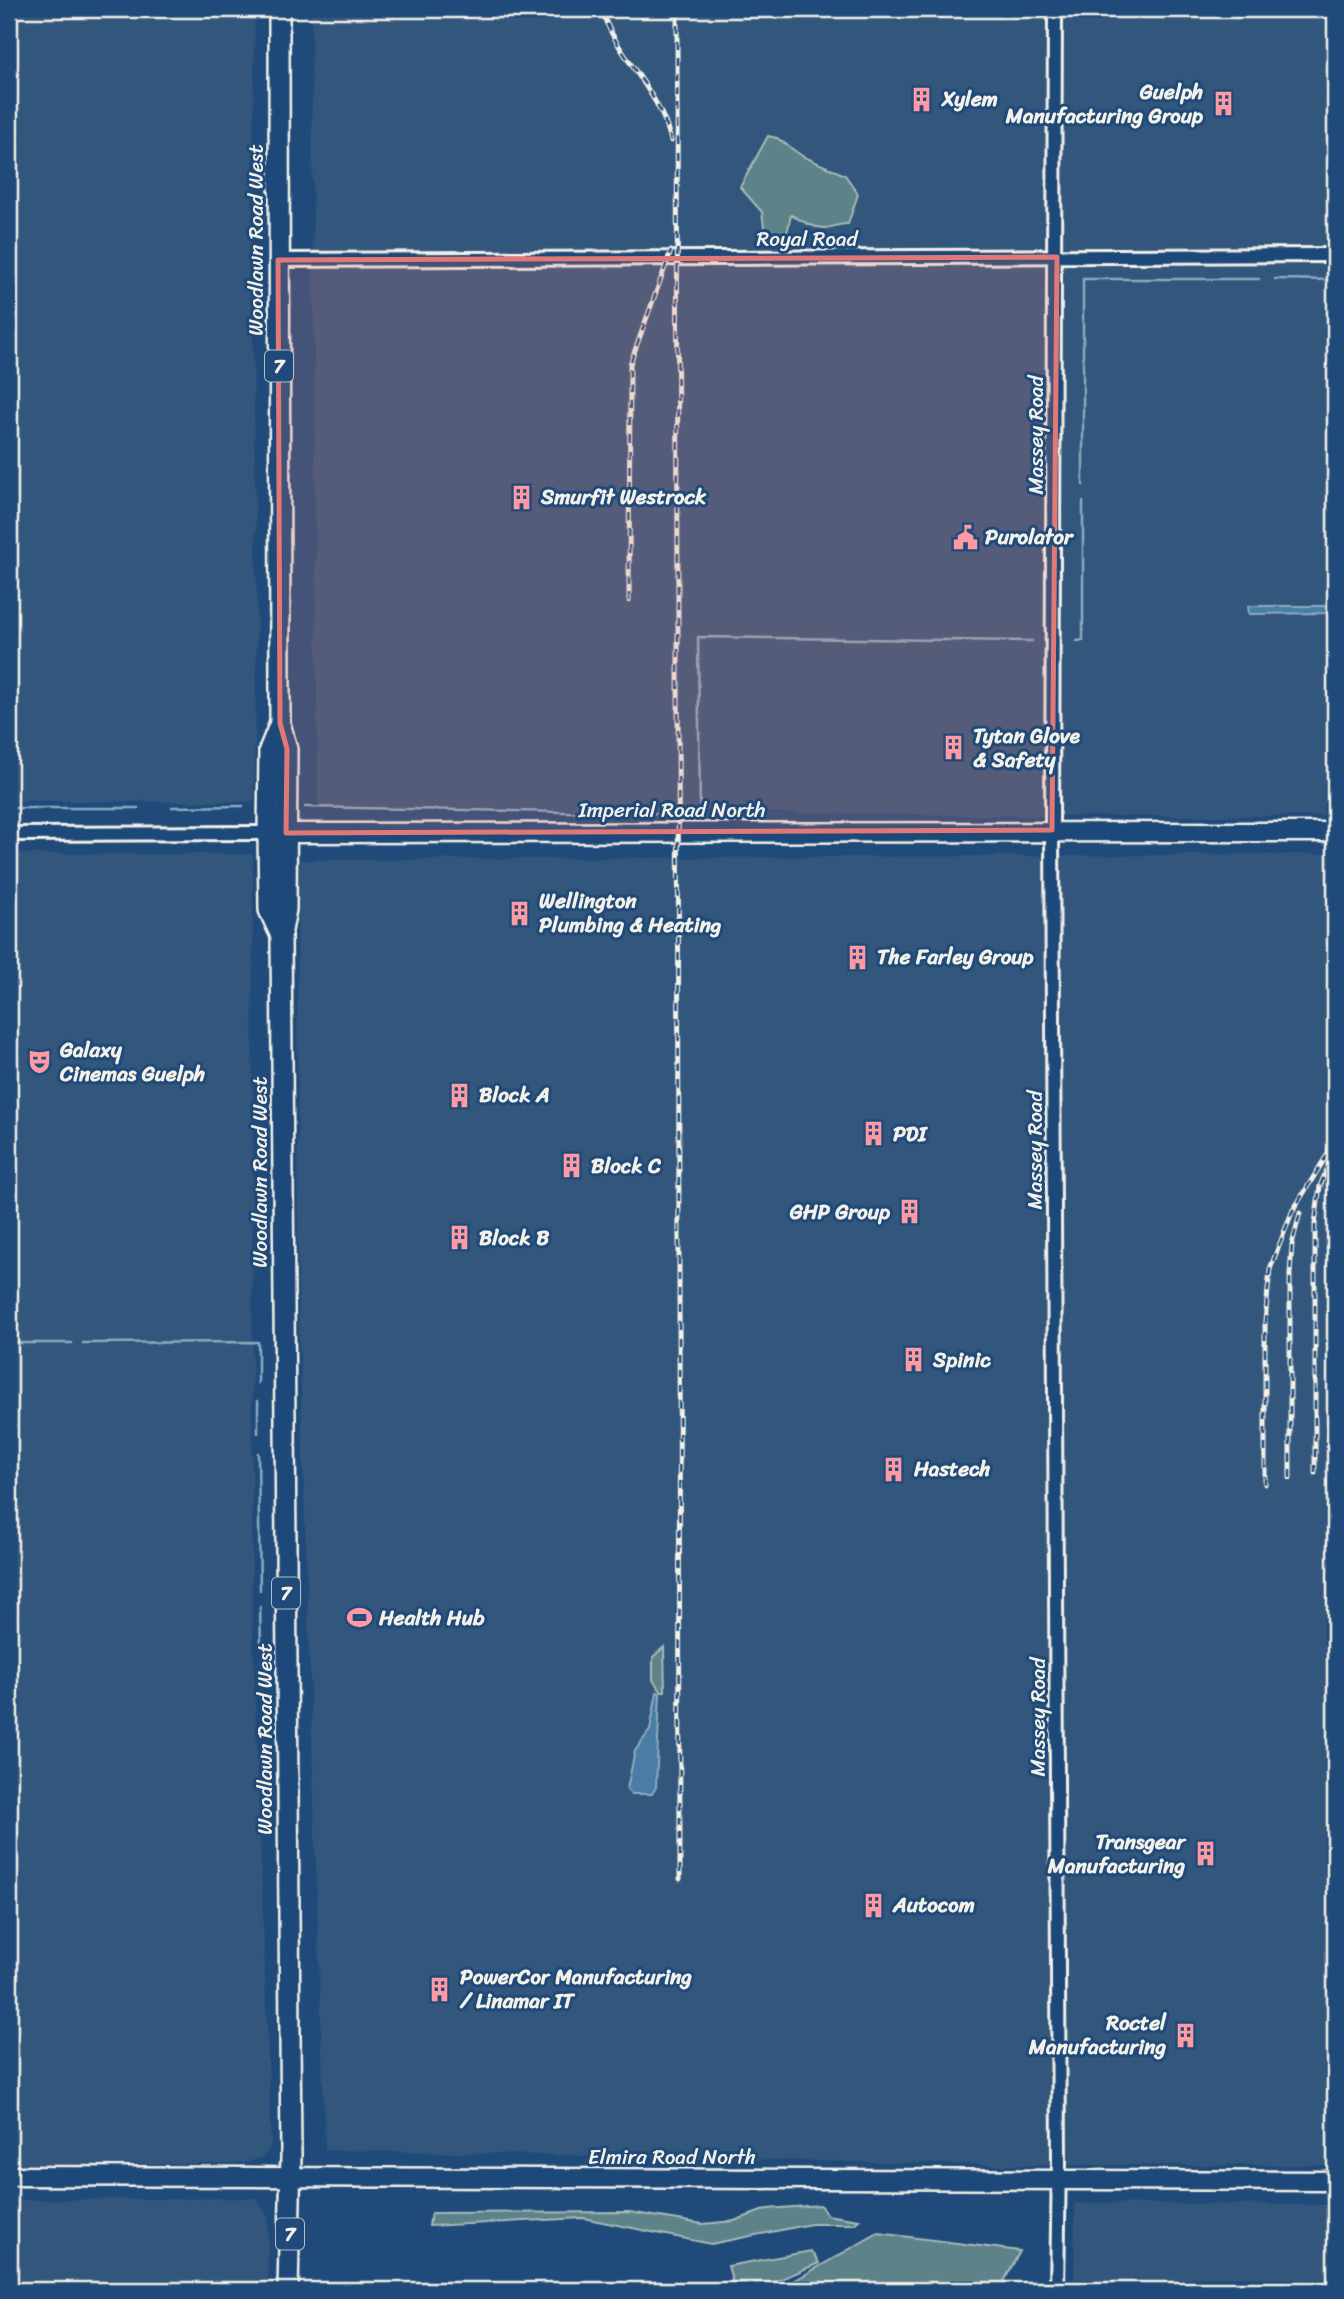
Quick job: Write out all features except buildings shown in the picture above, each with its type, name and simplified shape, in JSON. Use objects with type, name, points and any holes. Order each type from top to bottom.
[{"type":"main road","name":"Woodlawn Road West","points":[[279,9],[280,723],[269,750],[277,833],[270,910],[281,936],[291,2178],[288,2290]]},
{"type":"main road","name":"Imperial Road North","points":[[277,833],[678,834],[1052,830],[1335,832]]},
{"type":"main road","name":"Elmira Road North","points":[[9,2176],[1335,2181]]},
{"type":"street","name":"Massey Road","points":[[1055,9],[1052,830],[1059,2180],[1057,2290]]},
{"type":"street","name":"Royal Road","points":[[278,260],[1335,255]]},
{"type":"street","name":"Imperial Road North","points":[[9,834],[277,833]]},
{"type":"highlighted area","points":[[1057,257],[1052,830],[286,833],[287,749],[280,723],[278,260]]},
{"type":"shaded area","points":[[9,9],[255,9],[252,266],[257,622],[254,802],[9,801]]},
{"type":"shaded area","points":[[311,9],[1335,9],[1335,816],[1042,816],[318,806]]},
{"type":"shaded area","points":[[1248,606],[1335,606],[1335,613],[1249,614]]},
{"type":"shaded area","points":[[9,854],[253,854],[252,1609],[271,2141],[269,2150],[261,2158],[245,2163],[9,2166]]},
{"type":"shaded area","points":[[1335,854],[1335,2165],[994,2165],[325,2150],[298,1301],[297,860]]},
{"type":"shaded area","points":[[657,1692],[660,1693],[656,1787],[652,1794],[631,1794],[627,1789],[635,1751],[650,1730]]},
{"type":"shaded area","points":[[256,2198],[268,2216],[268,2290],[9,2290],[9,2200]]},
{"type":"shaded area","points":[[1075,2203],[1335,2205],[1335,2290],[1074,2290]]},
{"type":"green space","points":[[768,136],[777,138],[802,156],[845,175],[858,194],[848,224],[820,228],[791,215],[787,233],[766,242],[762,212],[740,187]]},
{"type":"green space","points":[[664,1647],[665,1691],[661,1691],[653,1680],[653,1657]]},
{"type":"green space","points":[[820,2205],[827,2215],[859,2220],[854,2224],[811,2224],[711,2244],[583,2218],[429,2226],[431,2213],[629,2212],[703,2224],[734,2221],[767,2209]]},
{"type":"green space","points":[[878,2233],[1020,2251],[1004,2281],[1014,2290],[778,2290]]},
{"type":"green space","points":[[811,2251],[819,2263],[763,2287],[733,2283],[728,2266]]},
{"type":"waterway","points":[[1083,485],[1083,279],[1259,279]]},
{"type":"waterway","points":[[1275,279],[1335,280]]},
{"type":"waterway","points":[[1077,641],[1083,640],[1083,502]]},
{"type":"waterway","points":[[690,814],[700,814],[698,637],[1032,641]]},
{"type":"waterway","points":[[172,807],[243,806]]},
{"type":"waterway","points":[[305,807],[671,814]]},
{"type":"waterway","points":[[9,808],[138,808]]},
{"type":"waterway","points":[[83,1343],[258,1342],[258,1383]]},
{"type":"waterway","points":[[9,1343],[72,1343]]},
{"type":"waterway","points":[[258,1401],[258,1433]]},
{"type":"waterway","points":[[258,1453],[260,1590]]},
{"type":"waterway","points":[[260,1607],[261,1645]]},
{"type":"railway","points":[[601,9],[617,43],[658,106],[671,141]]},
{"type":"railway","points":[[677,9],[680,1879]]},
{"type":"railway","points":[[629,601],[630,364],[671,251]]},
{"type":"railway","points":[[1265,1484],[1265,1321],[1270,1269],[1292,1212],[1335,1142]]},
{"type":"railway","points":[[1315,1473],[1315,1224],[1320,1186],[1331,1160]]},
{"type":"railway","points":[[1290,1478],[1290,1274],[1292,1244],[1300,1213]]},
{"type":"place","name":"Xylem","points":[[922,99]]},
{"type":"place","name":"Guelph Manufacturing Group","points":[[1223,104]]},
{"type":"place","name":"Smurfit Westrock","points":[[521,497]]},
{"type":"place","name":"Purolator","points":[[965,537]]},
{"type":"place","name":"Tytan Glove & Safety","points":[[953,748]]},
{"type":"place","name":"Wellington Plumbing & Heating","points":[[519,913]]},
{"type":"place","name":"The Farley Group","points":[[857,957]]},
{"type":"place","name":"Galaxy Cinemas Guelph","points":[[40,1062]]},
{"type":"place","name":"Block A","points":[[459,1095]]},
{"type":"place","name":"PDI","points":[[873,1134]]},
{"type":"place","name":"Block C","points":[[571,1166]]},
{"type":"place","name":"GHP Group","points":[[910,1212]]},
{"type":"place","name":"Block B","points":[[459,1238]]},
{"type":"place","name":"Spinic","points":[[913,1360]]},
{"type":"place","name":"Hastech","points":[[894,1469]]},
{"type":"place","name":"Health Hub","points":[[359,1618]]},
{"type":"place","name":"Transgear Manufacturing","points":[[1205,1854]]},
{"type":"place","name":"Autocom","points":[[873,1905]]},
{"type":"place","name":"PowerCor Manufacturing / Linamar IT","points":[[440,1989]]},
{"type":"place","name":"Roctel Manufacturing","points":[[1186,2035]]}]
